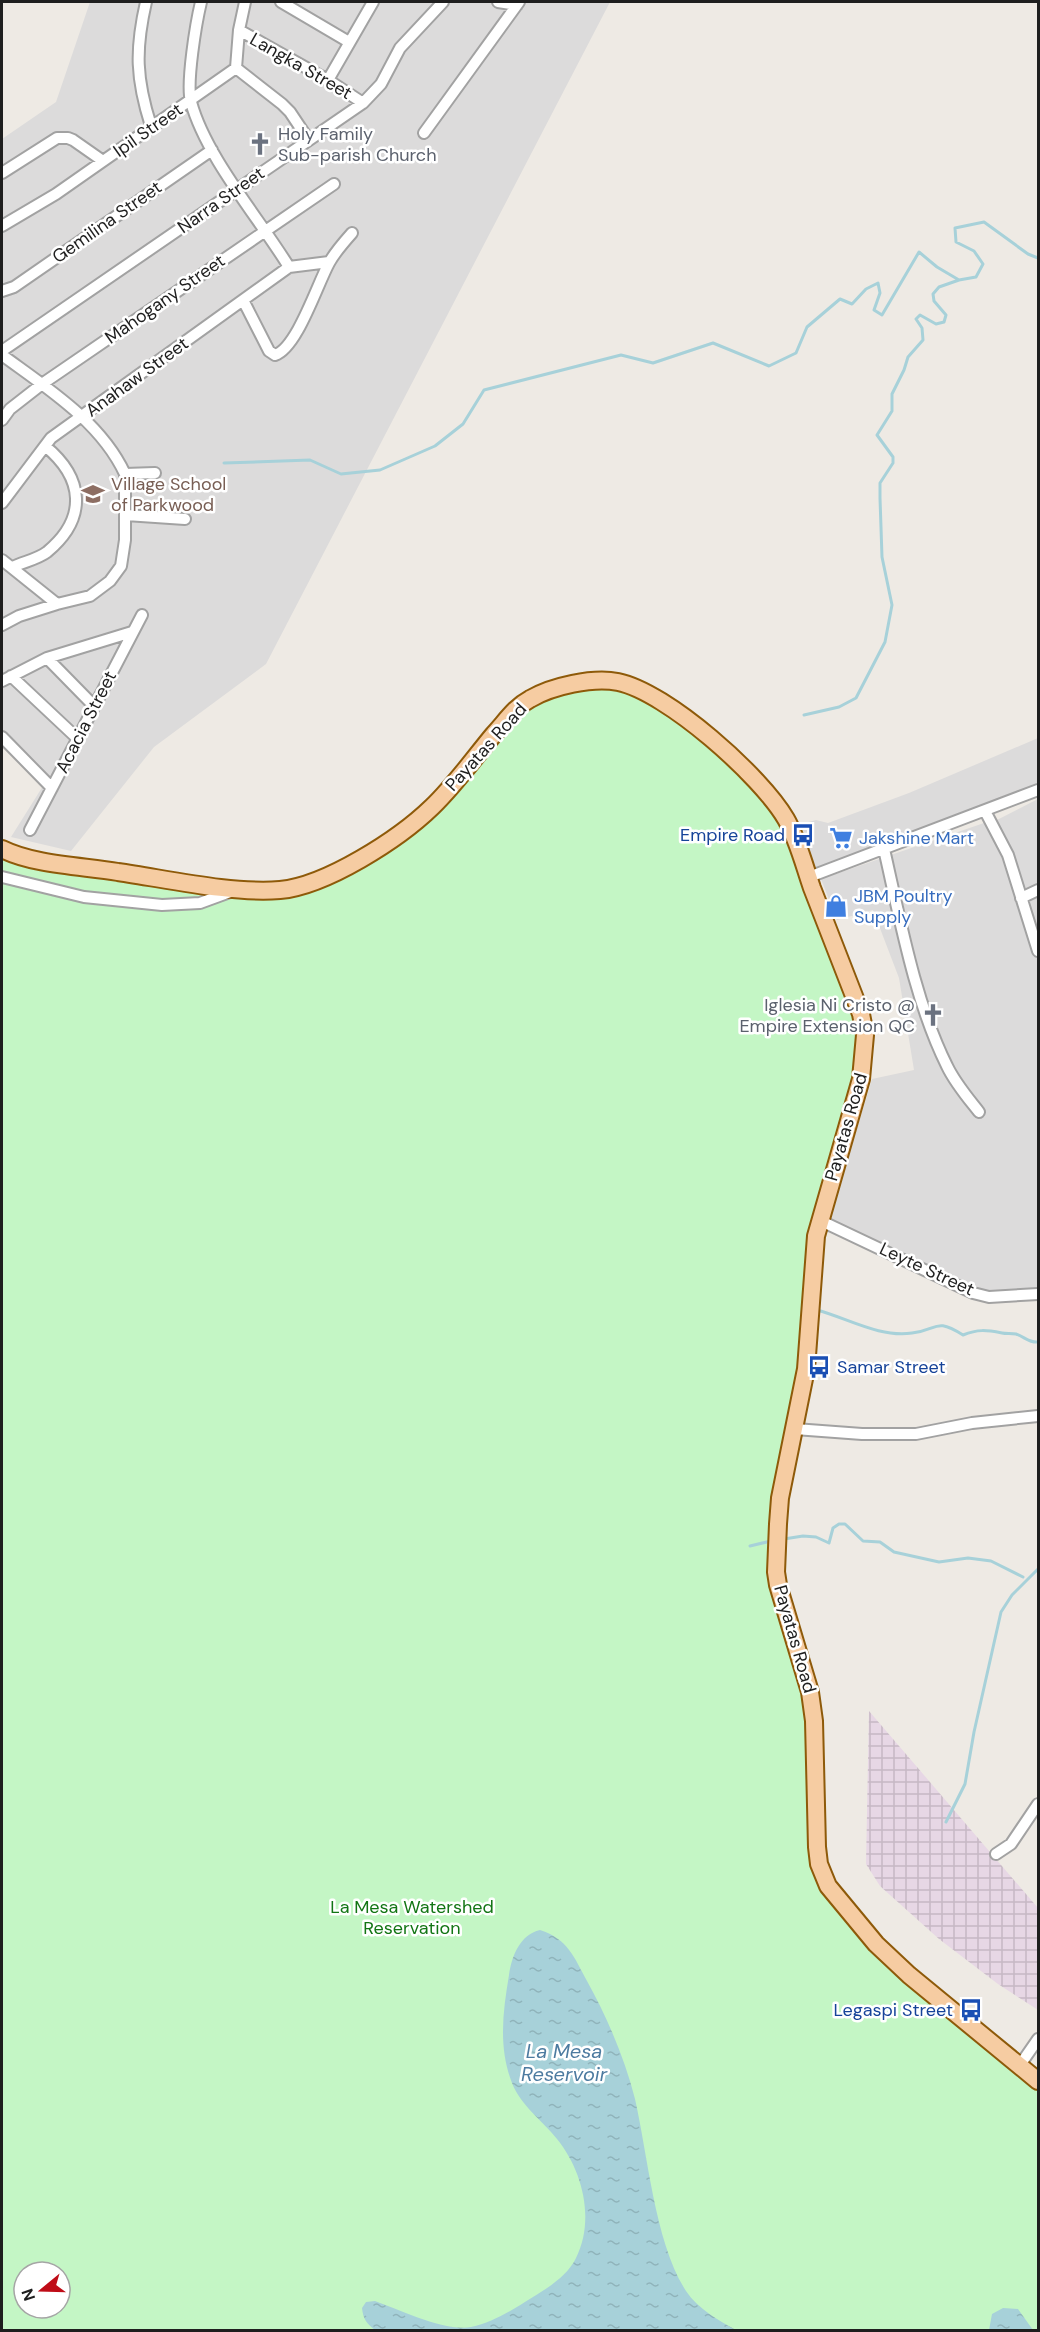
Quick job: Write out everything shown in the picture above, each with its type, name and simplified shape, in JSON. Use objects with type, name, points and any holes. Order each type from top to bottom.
[{"type":"main road","name":"Payatas Road","points":[[2,849],[40,860],[238,889],[278,890],[301,886],[380,848],[403,833],[432,808],[456,782],[519,705],[552,689],[603,681],[616,681],[637,687],[657,699],[700,730],[753,777],[786,819],[861,1014],[865,1035],[858,1092],[816,1236],[806,1369],[780,1498],[776,1572],[781,1596],[807,1678],[813,1707],[816,1834],[822,1874],[834,1895],[876,1944],[909,1975],[1038,2081]]},
{"type":"street","points":[[146,2],[137,68],[151,126]]},
{"type":"street","points":[[201,2],[196,24],[191,100],[212,150],[289,267],[329,262]]},
{"type":"street","points":[[245,2],[239,30],[236,68],[282,104],[308,139]]},
{"type":"street","points":[[281,2],[349,42]]},
{"type":"street","name":"Narra Street","points":[[2,351],[363,103],[381,84],[400,48],[443,2]]},
{"type":"street","points":[[498,2],[518,3]]},
{"type":"street","points":[[328,80],[370,3]]},
{"type":"street","points":[[424,134],[518,3]]},
{"type":"street","name":"Langka Street","points":[[239,30],[328,80],[363,103]]},
{"type":"street","name":"Ipil Street","points":[[2,226],[56,194],[236,68]]},
{"type":"street","points":[[2,173],[57,138],[68,138],[103,161]]},
{"type":"street","name":"Gemilina Street","points":[[2,291],[14,287],[212,150]]},
{"type":"street","name":"Mahogany Street","points":[[2,420],[10,409],[42,384],[265,229],[334,184]]},
{"type":"street","points":[[243,300],[269,351],[274,355],[281,353],[287,348],[308,311],[329,262],[352,233]]},
{"type":"street","name":"Anahaw Street","points":[[2,503],[51,438],[289,267]]},
{"type":"street","points":[[2,355],[82,417],[117,456],[124,474],[126,515],[122,566],[110,581],[90,596],[57,604],[3,623]]},
{"type":"street","points":[[13,567],[46,552],[70,525],[76,505],[74,480],[63,464],[45,446]]},
{"type":"street","points":[[124,474],[155,473]]},
{"type":"street","points":[[126,515],[185,519]]},
{"type":"street","points":[[2,560],[57,604]]},
{"type":"street","name":"Acacia Street","points":[[30,830],[142,615]]},
{"type":"street","points":[[77,738],[6,678],[47,658],[132,632]]},
{"type":"street","points":[[47,658],[94,706]]},
{"type":"street","points":[[2,737],[52,788]]},
{"type":"street","points":[[809,877],[1038,790]]},
{"type":"street","points":[[985,811],[1008,855],[1038,951]]},
{"type":"street","points":[[884,849],[904,938],[926,1011],[949,1069],[979,1112]]},
{"type":"street","points":[[2,877],[84,897],[162,905],[200,903],[238,889]]},
{"type":"street","points":[[1021,898],[1038,891]]},
{"type":"street","name":"Leyte Street","points":[[819,1220],[973,1293],[989,1297],[1038,1294]]},
{"type":"street","points":[[795,1429],[862,1434],[916,1434],[972,1423],[1038,1416]]},
{"type":"street","points":[[996,1854],[1011,1844],[1038,1804]]},
{"type":"street","points":[[1020,2066],[1038,2039]]},
{"type":"shaded area","points":[[90,2],[610,2],[266,664],[154,747],[71,851],[11,837],[43,786],[2,746],[2,139],[56,102]]},
{"type":"shaded area","points":[[1038,738],[1038,793],[816,869],[801,824],[816,820],[828,823],[909,793]]},
{"type":"shaded area","points":[[1038,799],[1038,888],[1023,894],[995,821]]},
{"type":"shaded area","points":[[984,823],[1006,859],[1020,899],[1038,892],[1038,1292],[987,1296],[829,1220],[872,1079],[914,1070],[899,978],[873,910],[837,920],[821,879]]},
{"type":"shaded area","points":[[869,1711],[1038,1908],[1038,2010],[998,1984],[939,1939],[880,1886],[866,1864]]},
{"type":"green space","name":"La Mesa Watershed Reservation","points":[[608,684],[666,708],[775,806],[865,1036],[819,1220],[776,1572],[807,1678],[817,1847],[848,1913],[1038,2081],[1038,2330],[2,2330],[2,849],[266,892],[369,859],[499,728],[554,693]]},
{"type":"water","name":"La Mesa Reservoir","points":[[540,1930],[557,1938],[569,1950],[615,2039],[635,2099],[660,2224],[675,2271],[686,2291],[702,2309],[736,2330],[375,2330],[364,2318],[362,2308],[366,2302],[375,2301],[449,2326],[461,2328],[479,2325],[504,2315],[545,2290],[563,2275],[576,2258],[585,2228],[585,2212],[574,2166],[557,2139],[526,2106],[516,2091],[508,2070],[503,2042],[507,1988],[512,1960],[522,1941]]},
{"type":"water","points":[[1003,2308],[1018,2309],[1033,2330],[989,2330],[992,2314]]},
{"type":"waterway","points":[[224,463],[310,460],[341,474],[380,470],[435,446],[463,424],[484,390],[621,355],[653,363],[713,343],[769,366],[796,353],[807,327],[840,299],[852,304],[866,289],[878,283],[880,293],[874,310],[882,315],[919,252],[937,267],[959,280],[976,277],[983,264],[974,251],[956,242],[955,228],[984,222],[1028,254],[1038,258]]},
{"type":"waterway","points":[[804,715],[839,707],[856,698],[885,642],[892,605],[882,557],[880,483],[893,463],[893,457],[877,435],[892,411],[892,394],[908,357],[923,340],[922,328],[916,319],[920,315],[936,324],[944,322],[946,315],[934,301],[933,294],[939,287],[959,280]]},
{"type":"waterway","points":[[817,1310],[888,1333],[912,1333],[941,1326],[963,1335],[987,1331],[1016,1334],[1029,1341],[1038,1342]]},
{"type":"waterway","points":[[784,1539],[803,1536],[816,1537],[829,1543],[833,1528],[839,1524],[845,1524],[863,1541],[880,1542],[894,1552],[939,1562],[968,1558],[991,1561],[1023,1577]]},
{"type":"waterway","points":[[750,1546],[771,1541]]},
{"type":"waterway","points":[[946,1822],[965,1784],[974,1732],[1001,1612],[1012,1595],[1038,1569]]},
{"type":"place","name":"Holy Family Sub-parish Church","points":[[260,144]]},
{"type":"place","name":"Village School of Parkwood","points":[[93,494]]},
{"type":"place","name":"Empire Road","points":[[803,835]]},
{"type":"place","name":"Jakshine Mart","points":[[841,838]]},
{"type":"place","name":"JBM Poultry Supply","points":[[836,906]]},
{"type":"place","name":"Iglesia Ni Cristo @ Empire Extension QC","points":[[933,1015]]},
{"type":"place","name":"Samar Street","points":[[819,1367]]},
{"type":"place","name":"Legaspi Street","points":[[971,2010]]}]
